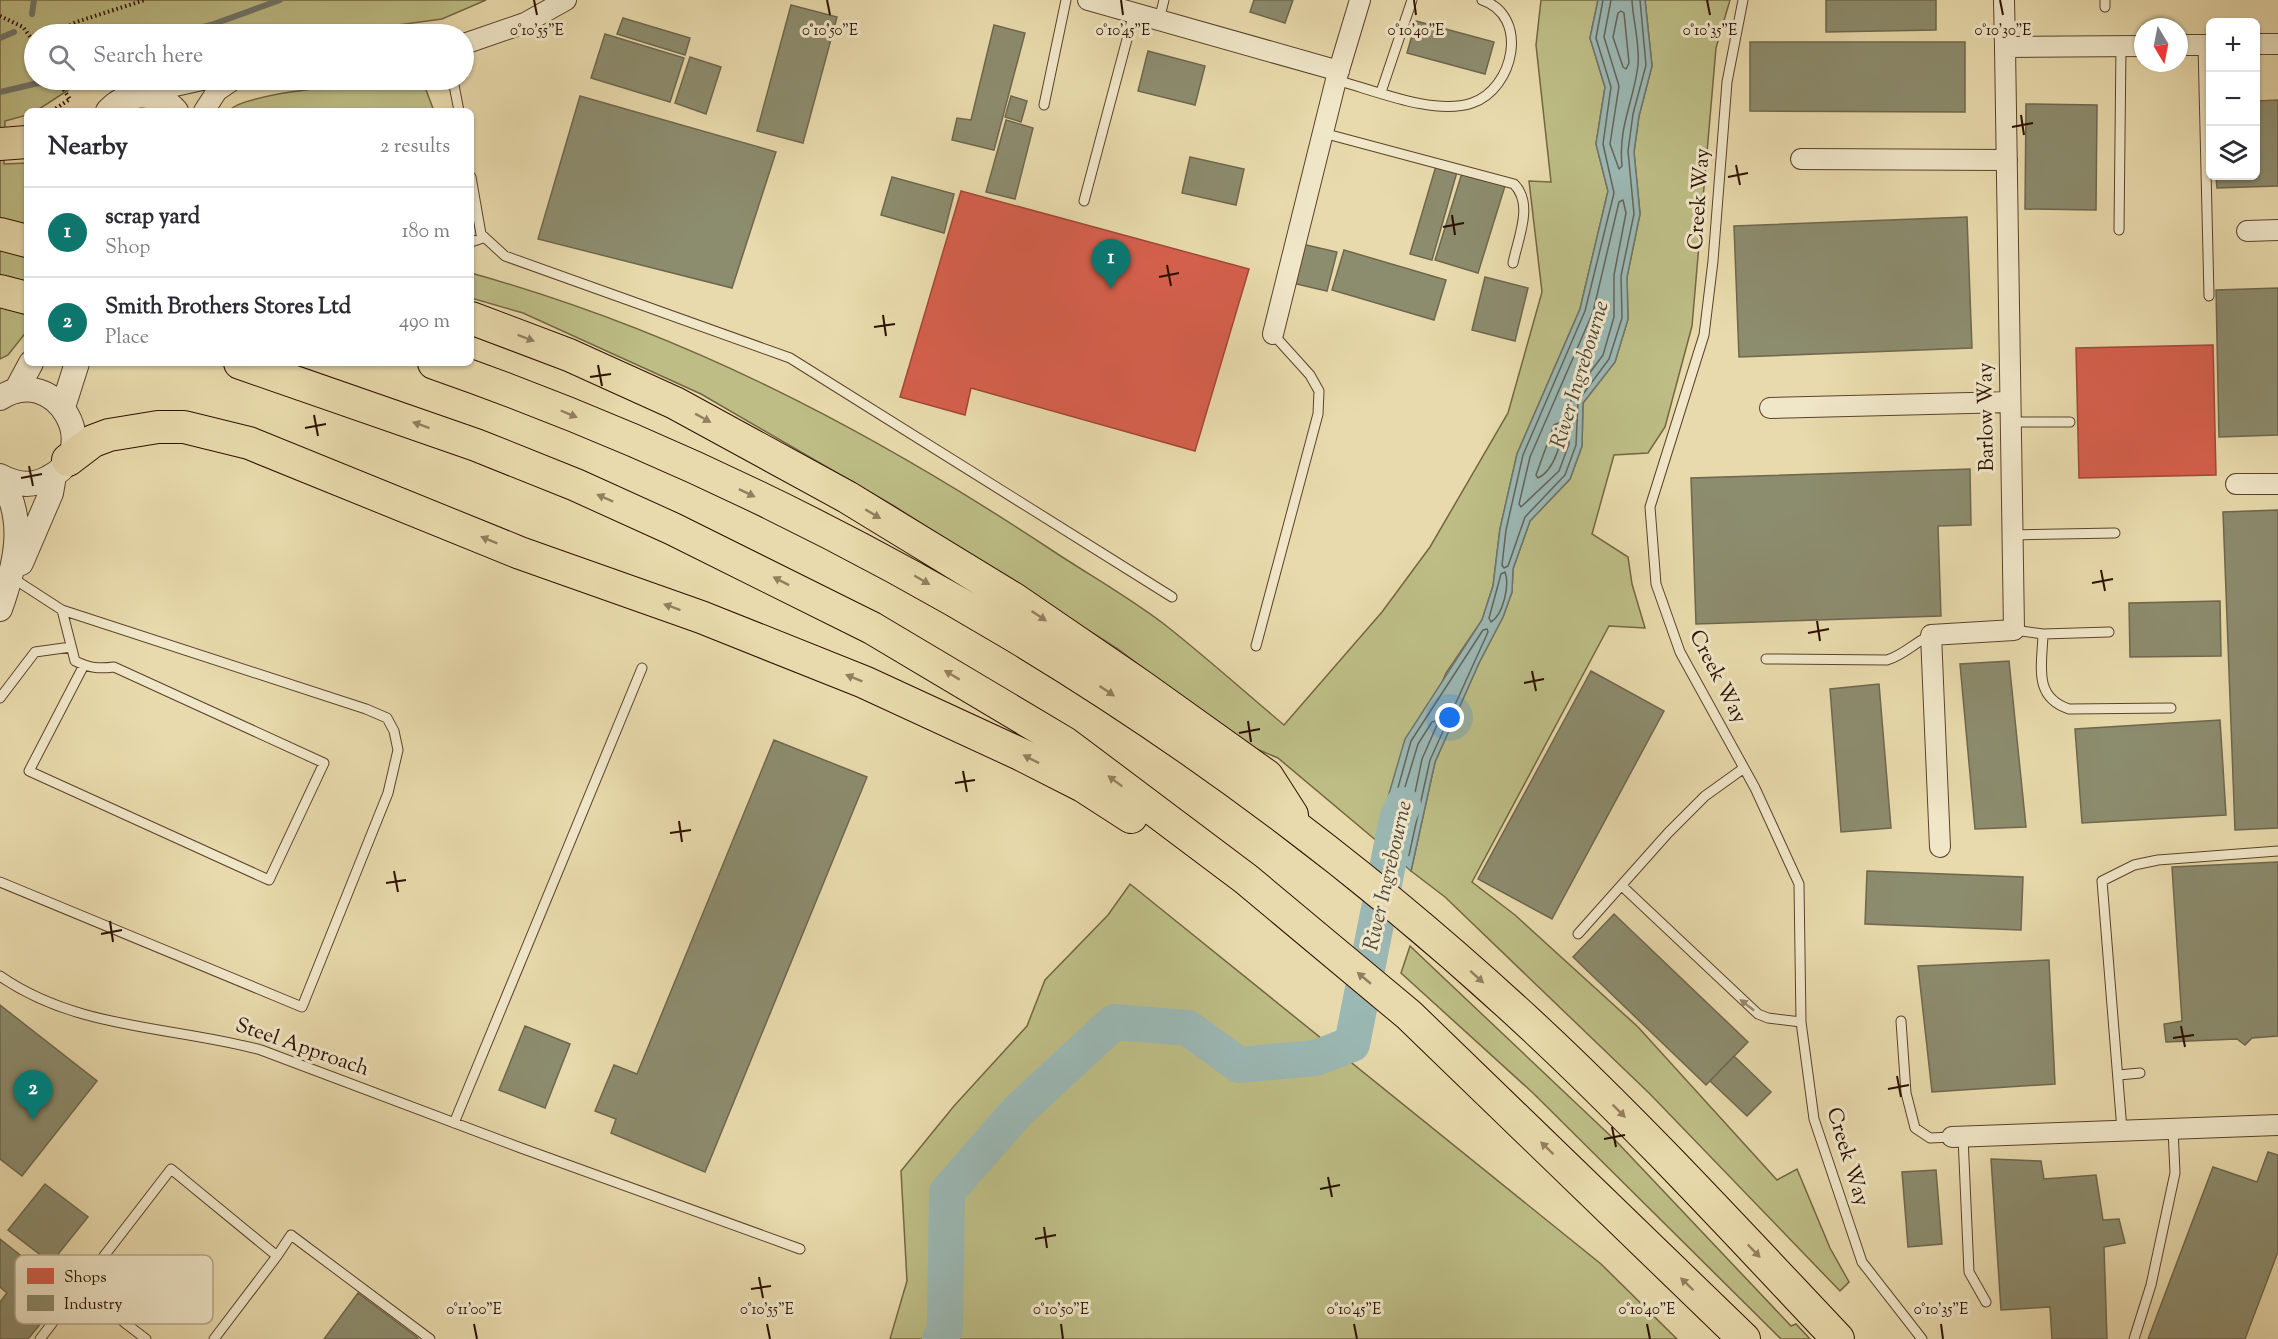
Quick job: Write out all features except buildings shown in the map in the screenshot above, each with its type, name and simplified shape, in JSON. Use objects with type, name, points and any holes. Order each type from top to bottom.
[{"type":"highway","points":[[0,144],[24,142]]},
{"type":"highway","points":[[0,234],[24,240]]},
{"type":"highway","points":[[0,291],[24,297]]},
{"type":"highway","points":[[474,319],[569,355],[675,403],[847,497],[1014,599],[1266,776],[1313,838]]},
{"type":"highway","points":[[249,366],[476,445],[576,485],[673,529],[872,628],[1065,743],[1246,879],[1409,1015],[1744,1339]]},
{"type":"highway","points":[[443,366],[515,391],[712,475],[893,564],[1002,626],[1106,690],[1313,838],[1434,938],[1529,1022],[1618,1109],[1838,1339]]},
{"type":"highway","points":[[61,468],[93,441],[117,433],[158,427],[184,427],[249,443],[520,553],[701,617],[874,687],[1083,786],[1191,858],[1246,879]]},
{"type":"street","points":[[474,41],[525,23],[566,0]]},
{"type":"street","points":[[1088,0],[1338,76]]},
{"type":"street","points":[[1273,334],[1338,76],[1360,0]]},
{"type":"street","name":"Barlow Way","points":[[2004,0],[2014,630]]},
{"type":"street","points":[[2260,44],[2278,44]]},
{"type":"street","points":[[2188,45],[2206,45]]},
{"type":"street","points":[[2005,47],[2134,46]]},
{"type":"street","points":[[112,108],[127,97],[158,90]]},
{"type":"street","points":[[206,108],[218,90]]},
{"type":"street","points":[[127,97],[142,95],[157,97],[172,108]]},
{"type":"street","points":[[1800,159],[2007,160]]},
{"type":"street","points":[[2247,231],[2278,230]]},
{"type":"street","points":[[8,395],[29,366]]},
{"type":"street","points":[[63,407],[76,366]]},
{"type":"street","points":[[8,395],[42,393],[63,407],[74,433],[25,559],[11,577]]},
{"type":"street","points":[[1770,408],[2010,402]]},
{"type":"street","points":[[0,477],[25,484],[40,483],[61,468]]},
{"type":"street","points":[[0,477],[9,492],[16,525],[17,546],[11,577],[0,609]]},
{"type":"street","points":[[2236,484],[2278,484]]},
{"type":"street","points":[[1940,847],[1931,635],[2014,630]]},
{"type":"street","points":[[1958,1137],[2278,1125]]},
{"type":"lane","points":[[1044,105],[1066,0]]},
{"type":"lane","points":[[1159,20],[1164,0]]},
{"type":"lane","points":[[1382,92],[1412,0]]},
{"type":"lane","points":[[1338,76],[1382,92],[1437,106],[1472,103],[1488,94],[1501,80],[1507,67],[1512,32],[1508,22],[1496,6],[1482,0]]},
{"type":"lane","name":"Creek Way","points":[[1743,0],[1727,82],[1713,261],[1704,335],[1650,507],[1656,584],[1680,652],[1744,768],[1799,884],[1801,1022],[1814,1119],[1862,1262],[1922,1339]]},
{"type":"lane","points":[[1084,201],[1134,13]]},
{"type":"lane","points":[[2119,230],[2121,46]]},
{"type":"lane","points":[[2207,72],[2209,296]]},
{"type":"lane","points":[[455,90],[458,108]]},
{"type":"lane","points":[[1323,134],[1514,184],[1522,192],[1525,208],[1513,263]]},
{"type":"lane","points":[[474,197],[483,238],[509,258],[790,358],[1172,597]]},
{"type":"lane","points":[[474,241],[483,238]]},
{"type":"lane","points":[[1256,646],[1318,414],[1319,391],[1310,375],[1273,334]]},
{"type":"lane","points":[[2011,422],[2070,422]]},
{"type":"lane","points":[[2012,535],[2115,533]]},
{"type":"lane","points":[[0,882],[302,1007],[388,793],[398,750],[394,731],[387,718],[366,709],[62,610],[11,577]]},
{"type":"lane","points":[[62,610],[75,662],[84,665],[95,670],[114,667],[324,764],[269,880],[29,771],[84,665]]},
{"type":"lane","points":[[2014,630],[2043,634],[2109,632]]},
{"type":"lane","points":[[2043,634],[2043,686],[2046,695],[2055,704],[2068,709],[2171,708]]},
{"type":"lane","points":[[1766,660],[1887,660],[1898,657],[1917,641],[1931,635]]},
{"type":"lane","points":[[0,698],[35,652],[71,647]]},
{"type":"lane","points":[[454,1123],[642,668]]},
{"type":"lane","points":[[1578,934],[1705,796],[1744,768]]},
{"type":"lane","points":[[2122,1130],[2102,881],[2134,865],[2158,860],[2278,851]]},
{"type":"lane","points":[[1622,886],[1758,1014],[1768,1018],[1801,1022]]},
{"type":"lane","name":"Steel Approach","points":[[0,976],[18,988],[85,1017],[220,1039],[261,1050],[521,1148],[800,1249]]},
{"type":"lane","points":[[1901,1021],[1906,1093],[1915,1128],[1930,1138],[1958,1137],[1969,1272],[1986,1302]]},
{"type":"lane","points":[[2119,1075],[2140,1073]]},
{"type":"lane","points":[[2134,1339],[2151,1285],[2175,1173],[2173,1129]]},
{"type":"lane","points":[[103,1255],[171,1170],[277,1256]]},
{"type":"lane","points":[[214,1339],[291,1235],[430,1339]]},
{"type":"lane","points":[[40,1339],[51,1324]]},
{"type":"lane","points":[[126,1324],[146,1339]]},
{"type":"path","points":[[72,24],[145,0]]},
{"type":"path","points":[[0,16],[24,28]]},
{"type":"path","points":[[56,108],[70,99],[64,90]]},
{"type":"green space","points":[[0,0],[486,0],[442,19],[405,24],[24,24],[24,90],[69,90],[41,108],[24,108],[24,116],[5,121],[4,164],[24,163],[24,335],[8,355],[0,359]]},
{"type":"green space","points":[[1541,0],[1598,0],[1590,38],[1605,87],[1596,144],[1608,191],[1580,309],[1517,454],[1500,529],[1493,586],[1482,620],[1446,673],[1379,828],[1378,842],[1278,758],[1245,744],[1118,649],[894,506],[701,394],[523,313],[474,299],[474,274],[549,297],[698,354],[840,423],[979,503],[1140,606],[1184,640],[1284,725],[1382,612],[1430,547],[1508,413],[1542,292],[1529,181],[1551,182],[1536,45]]},
{"type":"green space","points":[[1645,0],[1730,0],[1716,48],[1692,326],[1665,427],[1648,453],[1614,455],[1592,534],[1628,557],[1632,584],[1645,628],[1609,626],[1472,882],[1515,915],[1638,1027],[1777,1180],[1797,1169],[1830,1248],[1849,1282],[1840,1291],[1650,1094],[1445,897],[1411,871],[1435,762],[1479,663],[1503,617],[1512,592],[1513,569],[1530,521],[1570,479],[1582,446],[1583,403],[1615,362],[1628,319],[1627,277],[1640,214],[1634,152],[1639,116],[1652,66]]},
{"type":"green space","points":[[306,90],[426,90],[433,108],[234,108],[256,99]]},
{"type":"green space","points":[[1130,884],[1601,1264],[1677,1339],[890,1339],[907,1281],[901,1171],[954,1106],[1027,1026],[1045,980],[1108,915]]},
{"type":"green space","points":[[1410,946],[1616,1141],[1791,1326],[1796,1324],[1810,1339],[1781,1339],[1533,1093],[1401,973]]},
{"type":"water","points":[[1598,0],[1645,0],[1652,66],[1639,116],[1634,152],[1640,214],[1627,277],[1628,319],[1615,362],[1583,403],[1582,446],[1570,479],[1530,521],[1513,569],[1512,592],[1503,617],[1479,663],[1435,762],[1411,871],[1378,842],[1379,828],[1405,739],[1482,620],[1493,586],[1500,529],[1517,454],[1580,309],[1608,191],[1596,144],[1605,87],[1590,38]]},
{"type":"waterway","points":[[32,14],[34,0]]},
{"type":"waterway","points":[[214,24],[280,0]]},
{"type":"waterway","points":[[0,38],[14,32]]},
{"type":"waterway","points":[[0,92],[24,86]]},
{"type":"waterway","name":"River Ingrebourne","points":[[940,1339],[945,1329],[947,1192],[1017,1112],[1114,1022],[1188,1028],[1239,1065],[1316,1058],[1352,1044],[1397,819],[1403,805]]},
{"type":"place","name":"scrap yard","points":[[1111,289]]},
{"type":"place","name":"Smith Brothers Stores Ltd","points":[[33,1120]]}]
